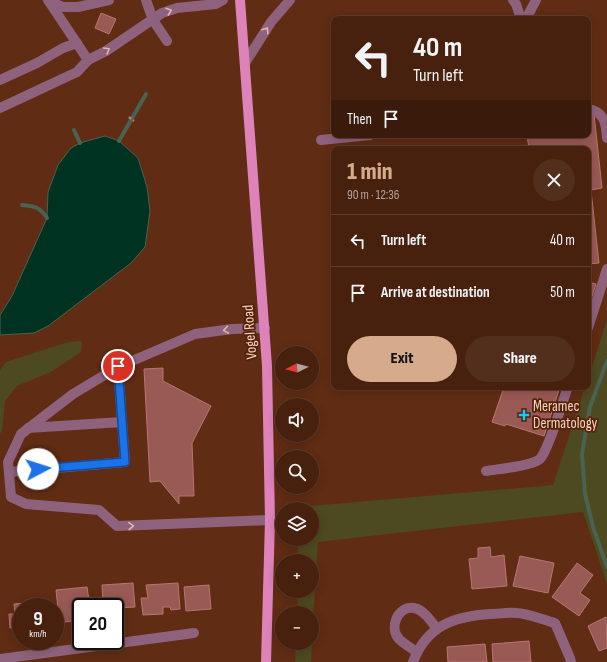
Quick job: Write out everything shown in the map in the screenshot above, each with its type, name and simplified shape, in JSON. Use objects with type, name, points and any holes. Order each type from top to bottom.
[{"type":"main road","name":"Vogel Road","points":[[240,0],[265,328],[270,520],[266,662]]},
{"type":"street","points":[[48,1],[63,7],[78,8],[109,0]]},
{"type":"street","points":[[146,0],[153,20],[167,41]]},
{"type":"street","points":[[0,108],[77,72],[88,60],[106,51],[170,10],[216,4],[223,0]]},
{"type":"street","points":[[245,63],[271,22],[290,0]]},
{"type":"street","points":[[513,0],[520,16]]},
{"type":"street","points":[[528,16],[536,0]]},
{"type":"street","points":[[48,1],[88,60]]},
{"type":"street","points":[[0,80],[76,43]]},
{"type":"street","points":[[591,110],[595,110],[602,116],[606,125],[607,138]]},
{"type":"street","points":[[321,140],[341,138]]},
{"type":"street","points":[[591,319],[607,269]]},
{"type":"street","points":[[265,328],[232,329],[195,334],[118,366],[73,394],[21,434],[8,462],[8,472],[11,497],[26,504],[99,510],[117,526],[270,520]]},
{"type":"street","points":[[8,472],[125,462],[118,366]]},
{"type":"street","points":[[486,471],[531,464],[539,459],[549,441],[567,390]]},
{"type":"street","points":[[28,428],[122,422]]},
{"type":"street","points":[[417,652],[398,638],[394,629],[395,619],[403,610],[414,608],[424,614],[437,629]]},
{"type":"street","points":[[413,662],[425,639],[437,629],[452,620],[481,615],[517,613],[555,624],[571,662]]},
{"type":"street","points":[[0,659],[194,633]]},
{"type":"path","points":[[129,117],[134,121]]},
{"type":"shaded area","points":[[105,136],[119,141],[138,158],[147,187],[150,211],[145,247],[131,263],[48,326],[34,333],[0,335],[0,315],[12,296],[47,218],[48,192],[58,165],[71,148],[80,143]]},
{"type":"shaded area","points":[[607,320],[607,584],[583,512],[319,542],[319,505],[553,485],[584,390],[591,390],[591,370]]},
{"type":"shaded area","points":[[82,341],[81,352],[51,372],[17,386],[5,401],[2,432],[0,433],[0,370],[6,362],[68,342]]},
{"type":"shaded area","points":[[298,546],[318,546],[317,554],[298,554]]},
{"type":"shaded area","points":[[298,598],[314,598],[314,606],[297,606]]},
{"type":"shaded area","points":[[296,650],[312,650],[311,662],[295,662]]},
{"type":"building","points":[[101,13],[116,19],[109,34],[95,28]]},
{"type":"building","points":[[591,114],[594,114],[602,188],[591,190],[591,146],[529,146],[527,138],[591,138]]},
{"type":"building","points":[[591,190],[599,263],[591,264]]},
{"type":"building","points":[[591,283],[596,284],[591,300]]},
{"type":"building","points":[[163,368],[163,381],[211,406],[192,443],[194,496],[179,496],[179,504],[160,481],[150,482],[144,369]]},
{"type":"building","points":[[503,390],[559,390],[544,436],[506,424],[505,426],[492,422]]},
{"type":"building","points":[[490,547],[491,557],[504,555],[507,586],[472,589],[469,559],[478,558],[478,548]]},
{"type":"building","points":[[520,556],[554,563],[548,593],[513,586]]},
{"type":"building","points":[[577,563],[593,575],[580,593],[590,600],[579,616],[552,597]]},
{"type":"building","points":[[133,583],[135,607],[124,608],[124,598],[103,598],[102,585]]},
{"type":"building","points":[[178,583],[180,609],[171,610],[170,607],[163,607],[163,614],[143,615],[141,598],[148,598],[146,585]]},
{"type":"building","points":[[209,585],[211,609],[186,611],[184,587]]},
{"type":"building","points":[[87,587],[89,598],[72,598],[72,621],[64,622],[64,598],[57,598],[56,590]]},
{"type":"building","points":[[9,614],[12,614],[12,628],[10,628]]},
{"type":"building","points":[[606,617],[607,648],[599,651],[588,626]]},
{"type":"building","points":[[529,641],[531,662],[493,662],[492,644]]},
{"type":"building","points":[[485,644],[487,662],[448,662],[447,647]]},
{"type":"waterway","points":[[119,141],[146,94]]},
{"type":"waterway","points":[[74,130],[80,143]]},
{"type":"waterway","points":[[22,205],[30,206],[42,211],[47,218]]},
{"type":"waterway","points":[[607,361],[590,407],[582,454],[585,494],[593,527],[607,567]]},
{"type":"place","name":"Meramec Dermatology","points":[[524,415]]},
{"type":"route","points":[[38,469],[125,462],[118,366]]}]
